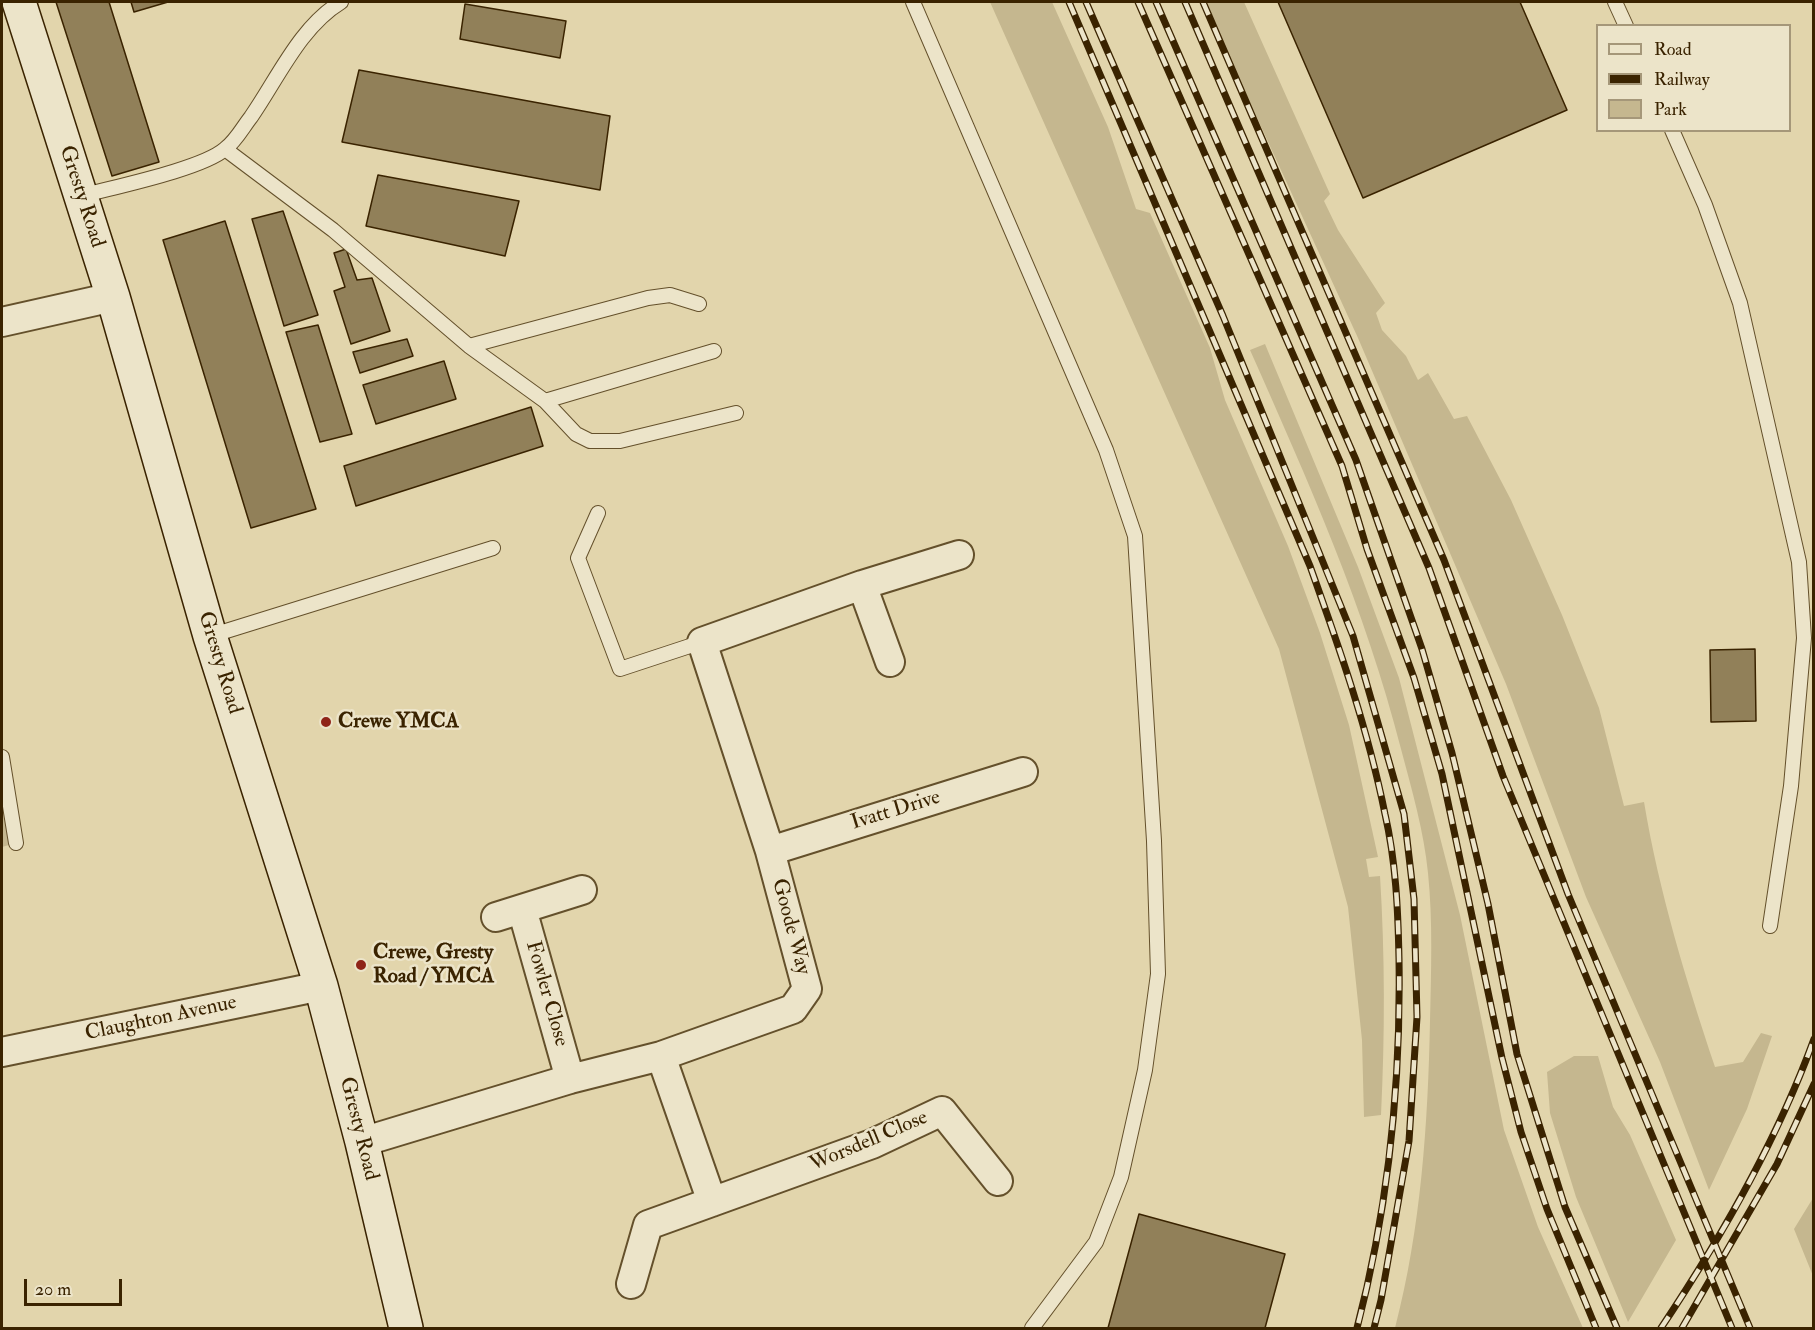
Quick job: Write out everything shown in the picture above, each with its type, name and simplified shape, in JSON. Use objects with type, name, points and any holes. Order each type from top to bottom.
[{"type":"main road","name":"Gresty Road","points":[[19,2],[113,297],[210,636],[321,986],[362,1142],[406,1329]]},
{"type":"street","points":[[2,322],[113,297]]},
{"type":"street","points":[[702,642],[862,585],[959,555]]},
{"type":"street","points":[[862,585],[890,662]]},
{"type":"street","name":"Goode Way","points":[[362,1142],[570,1078],[662,1056],[793,1009],[807,989],[770,851],[702,642]]},
{"type":"street","name":"Ivatt Drive","points":[[770,851],[1023,772]]},
{"type":"street","points":[[496,917],[582,890]]},
{"type":"street","name":"Fowler Close","points":[[522,909],[570,1078]]},
{"type":"street","name":"Claughton Avenue","points":[[2,1052],[321,986]]},
{"type":"street","points":[[662,1056],[712,1202]]},
{"type":"street","name":"Worsdell Close","points":[[631,1284],[648,1225],[872,1144],[942,1111],[998,1181]]},
{"type":"lane","points":[[81,196],[177,169],[212,157],[225,149],[307,32],[322,13],[341,2]]},
{"type":"lane","points":[[913,2],[1106,450],[1135,536],[1154,841],[1158,974],[1145,1070],[1121,1177],[1096,1242],[1032,1329]]},
{"type":"lane","points":[[1615,2],[1625,24]]},
{"type":"lane","points":[[1673,132],[1705,205],[1740,303],[1798,562],[1804,638],[1791,786],[1770,926]]},
{"type":"lane","points":[[225,149],[333,230],[469,346],[545,401],[576,434],[590,441],[620,441],[736,413]]},
{"type":"lane","points":[[469,346],[648,298],[670,295],[699,304]]},
{"type":"lane","points":[[545,401],[714,351]]},
{"type":"lane","points":[[598,513],[578,558],[620,669],[702,642]]},
{"type":"lane","points":[[210,636],[492,548]]},
{"type":"lane","points":[[2,757],[16,843]]},
{"type":"green space","points":[[990,2],[1052,2],[1108,127],[1136,209],[1150,213],[1210,348],[1225,400],[1288,546],[1320,633],[1349,725],[1378,857],[1366,859],[1369,877],[1380,876],[1384,996],[1381,1115],[1364,1117],[1362,1040],[1348,907],[1279,649]]},
{"type":"green space","points":[[1207,2],[1244,2],[1330,194],[1324,201],[1338,230],[1385,303],[1376,313],[1382,330],[1406,356],[1418,380],[1428,373],[1454,419],[1467,416],[1511,500],[1562,615],[1599,708],[1624,806],[1644,802],[1657,869],[1674,936],[1715,1067],[1743,1062],[1761,1033],[1772,1036],[1747,1109],[1709,1190],[1660,1062],[1586,897],[1506,684],[1358,338],[1230,59]]},
{"type":"green space","points":[[1265,344],[1358,567],[1399,678],[1460,915],[1504,1130],[1538,1227],[1583,1328],[1395,1328],[1411,1253],[1425,1137],[1431,947],[1430,891],[1426,858],[1409,780],[1371,646],[1334,546],[1250,350]]},
{"type":"green space","points":[[2,757],[16,843],[2,847]]},
{"type":"green space","points":[[1574,1056],[1598,1056],[1613,1107],[1630,1135],[1676,1240],[1628,1322],[1576,1197],[1550,1113],[1547,1072]]},
{"type":"green space","points":[[1813,1198],[1813,1276],[1794,1229]]},
{"type":"building","points":[[56,2],[109,2],[159,162],[112,176]]},
{"type":"building","points":[[131,2],[168,2],[134,12]]},
{"type":"building","points":[[1278,2],[1520,2],[1567,110],[1363,198]]},
{"type":"building","points":[[465,4],[566,21],[560,58],[460,39]]},
{"type":"building","points":[[359,70],[610,116],[600,190],[342,142]]},
{"type":"building","points":[[378,175],[519,201],[505,256],[366,226]]},
{"type":"building","points":[[283,211],[318,315],[284,326],[252,219]]},
{"type":"building","points":[[225,221],[316,509],[251,528],[163,240]]},
{"type":"building","points":[[346,249],[357,280],[372,278],[390,331],[351,344],[334,291],[345,287],[334,253]]},
{"type":"building","points":[[318,325],[352,434],[320,442],[286,332]]},
{"type":"building","points":[[407,339],[413,356],[360,373],[353,352]]},
{"type":"building","points":[[444,361],[456,399],[376,424],[363,385]]},
{"type":"building","points":[[531,407],[543,446],[356,506],[344,466]]},
{"type":"building","points":[[1755,649],[1756,721],[1711,722],[1710,650]]},
{"type":"building","points":[[1139,1214],[1285,1254],[1265,1328],[1108,1328]]},
{"type":"railway","points":[[1069,2],[1310,566],[1361,720],[1385,814],[1392,850],[1397,904],[1398,1052],[1384,1191],[1368,1283],[1357,1328]]},
{"type":"railway","points":[[1086,2],[1223,316],[1353,636],[1404,814],[1414,899],[1417,1017],[1409,1141],[1374,1328]]},
{"type":"railway","points":[[1138,2],[1342,466],[1367,549],[1414,678],[1442,774],[1502,1058],[1521,1132],[1547,1209],[1596,1328]]},
{"type":"railway","points":[[1156,2],[1356,460],[1422,649],[1452,753],[1488,904],[1517,1054],[1565,1207],[1617,1328]]},
{"type":"railway","points":[[1185,2],[1429,568],[1503,776],[1732,1328]]},
{"type":"railway","points":[[1203,2],[1444,560],[1568,894],[1750,1328]]},
{"type":"railway","points":[[1661,1328],[1705,1259],[1746,1188],[1783,1115],[1814,1039]]},
{"type":"railway","points":[[1682,1328],[1777,1164],[1814,1084]]},
{"type":"place","name":"Crewe YMCA","points":[[326,722]]},
{"type":"place","name":"Crewe, Gresty Road / YMCA","points":[[361,965]]}]
